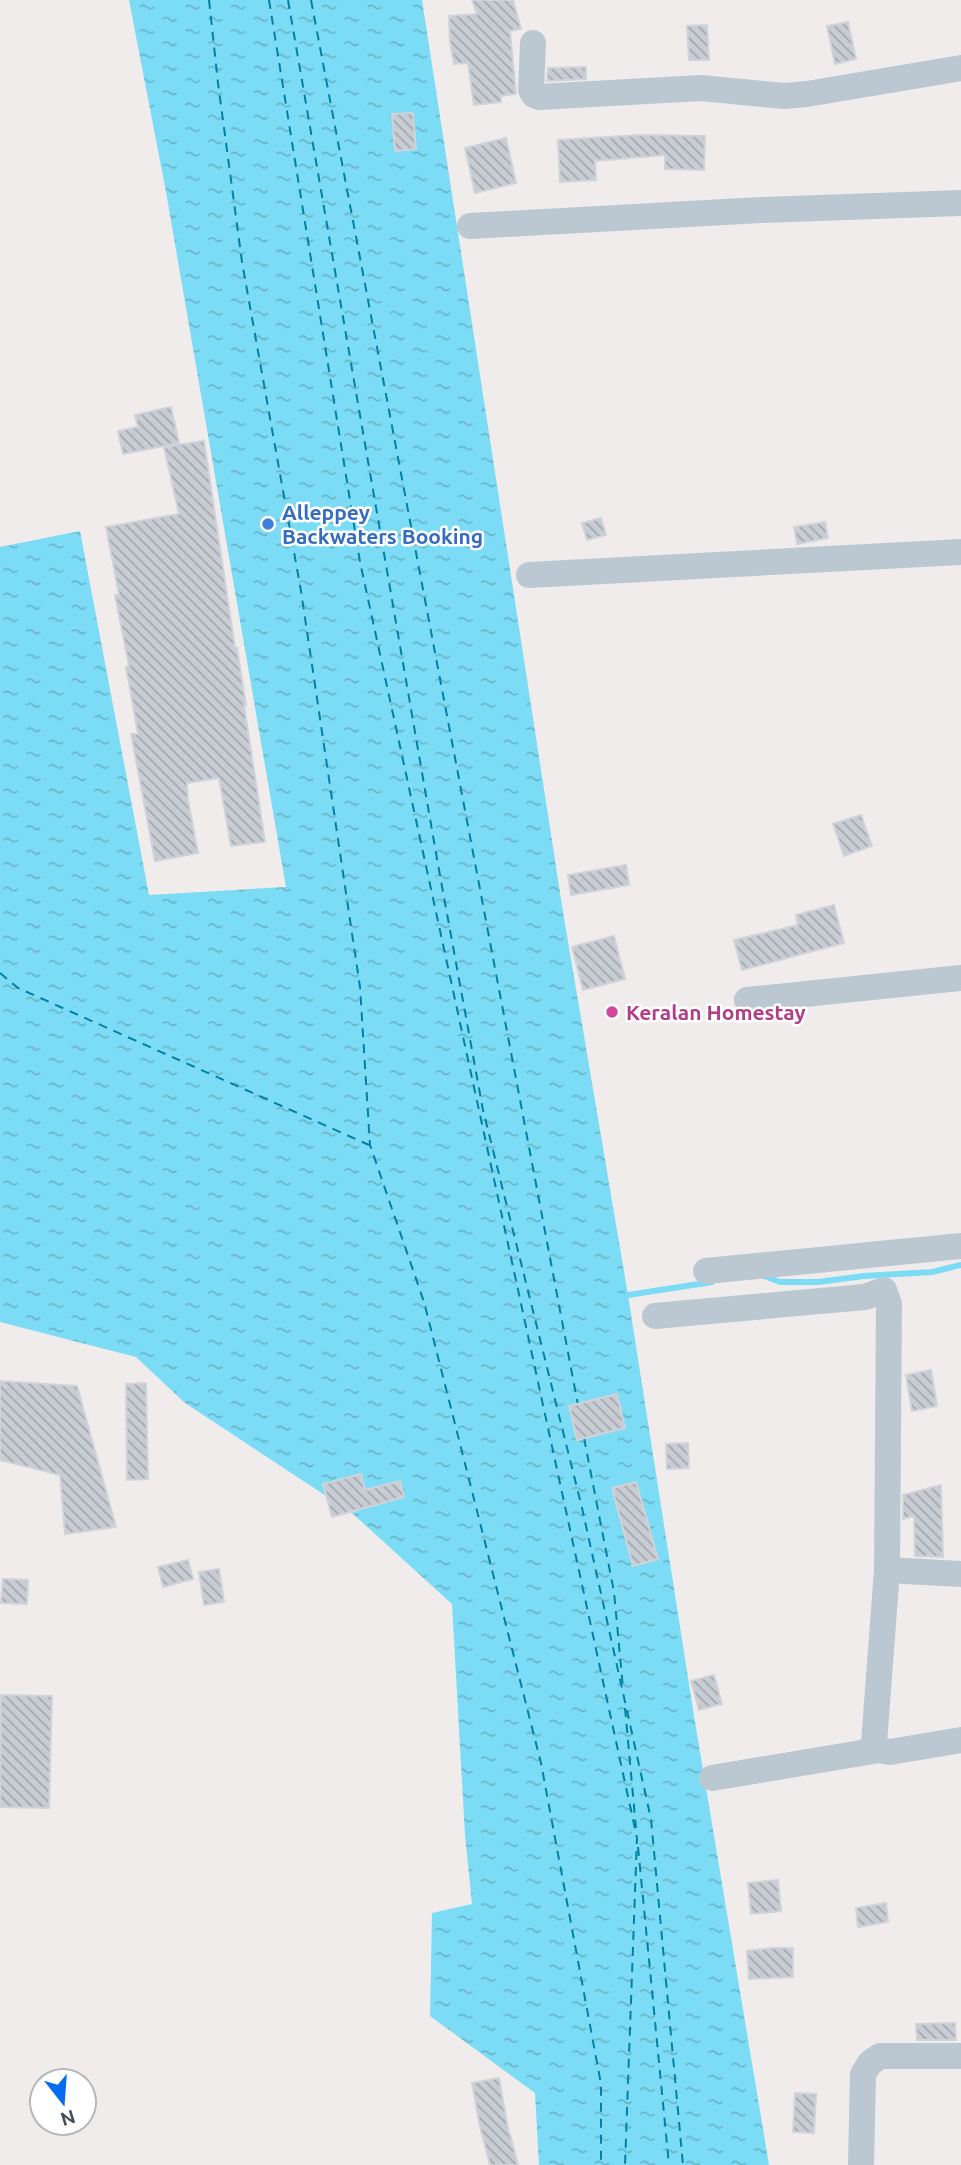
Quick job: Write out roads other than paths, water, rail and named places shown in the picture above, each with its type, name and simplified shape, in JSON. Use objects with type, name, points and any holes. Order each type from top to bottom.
[{"type":"street","points":[[533,43],[531,90],[539,97],[701,88],[784,96],[961,68]]},
{"type":"street","points":[[470,226],[761,210],[961,203]]},
{"type":"street","points":[[529,575],[961,552]]},
{"type":"street","points":[[747,1000],[961,978]]},
{"type":"street","points":[[706,1271],[961,1246]]},
{"type":"street","points":[[655,1316],[864,1297],[884,1290],[889,1304],[887,1570],[874,1733],[874,1743],[879,1750]]},
{"type":"street","points":[[887,1570],[961,1574]]},
{"type":"street","points":[[712,1778],[879,1750],[890,1752],[961,1740]]},
{"type":"street","points":[[861,2165],[863,2074],[870,2063],[880,2056],[961,2056]]},
{"type":"water","points":[[129,0],[422,0],[563,912],[769,2165],[539,2165],[535,2093],[430,2016],[432,1913],[472,1904],[465,1835],[452,1604],[352,1513],[185,1403],[136,1357],[0,1322],[0,547],[80,531],[149,895],[286,887],[166,192]]},
{"type":"waterway","points":[[764,1276],[780,1282],[818,1282],[932,1272],[961,1265]]},
{"type":"waterway","points":[[628,1295],[712,1282]]},
{"type":"place","name":"Alleppey Backwaters Booking","points":[[268,524]]},
{"type":"place","name":"Keralan Homestay","points":[[612,1012]]}]
